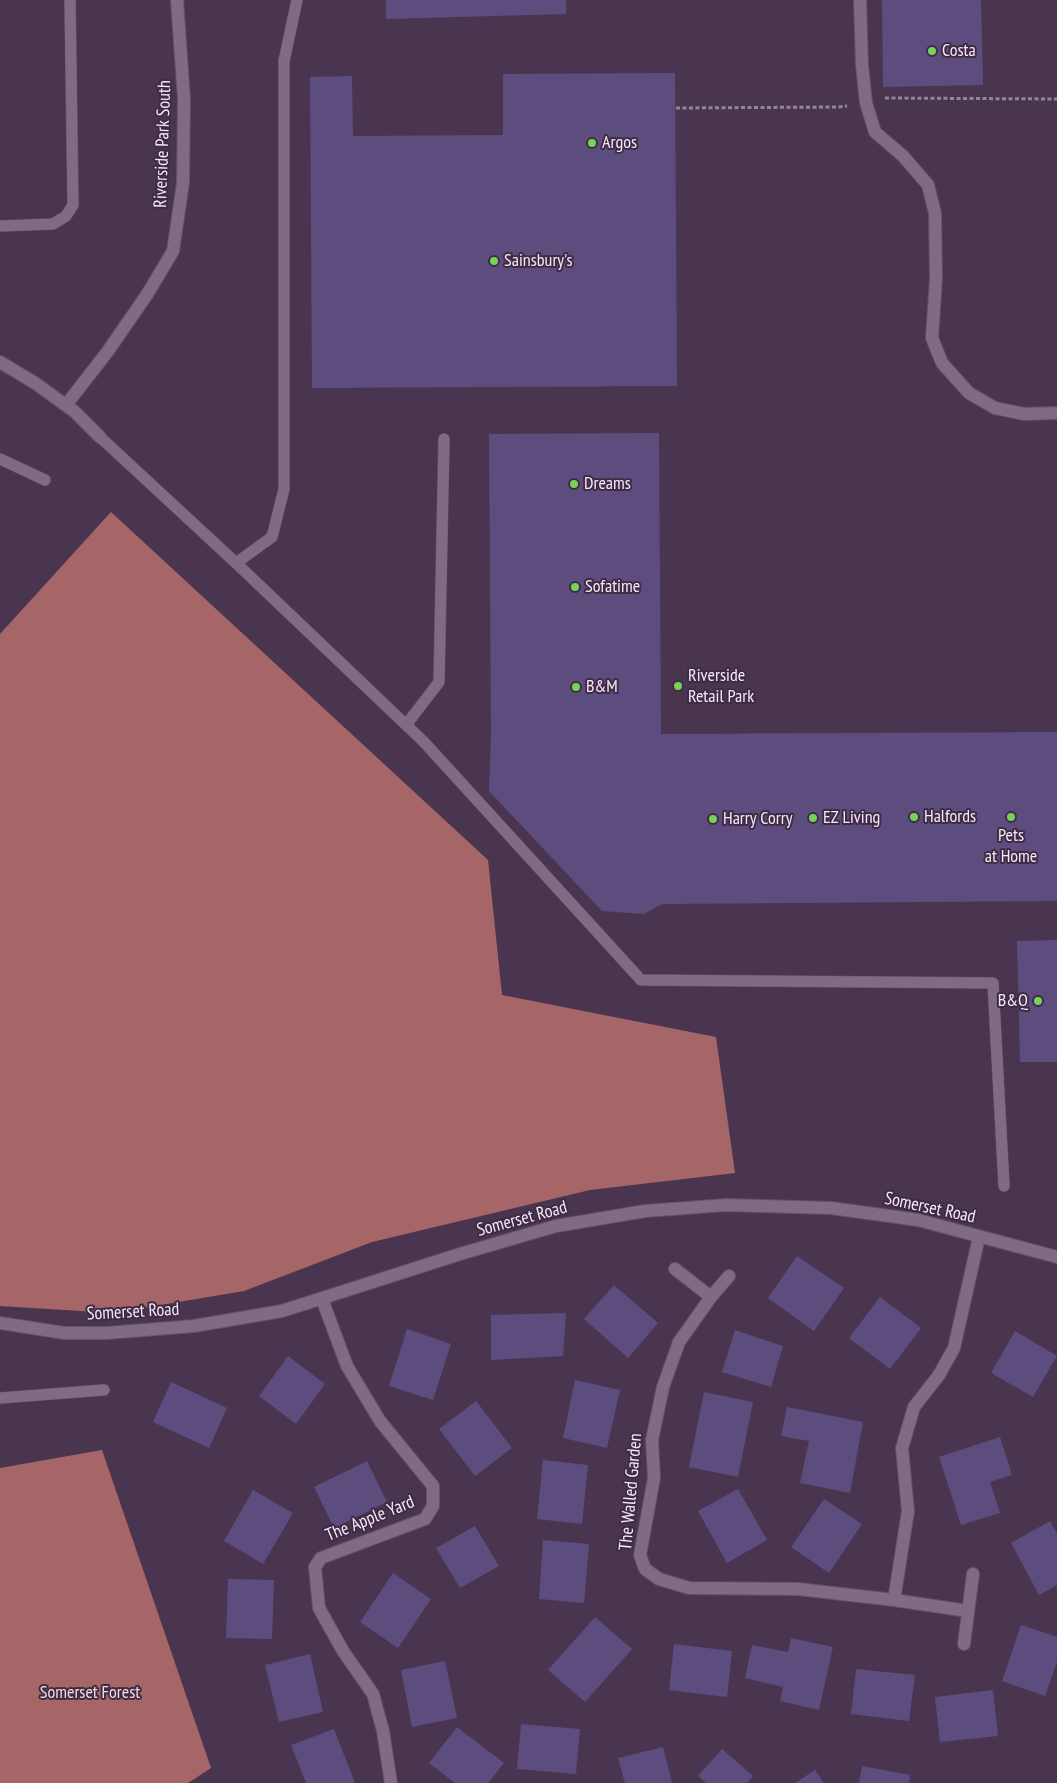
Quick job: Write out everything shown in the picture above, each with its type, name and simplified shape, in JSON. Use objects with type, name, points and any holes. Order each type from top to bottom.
[{"type":"street","name":"Riverside Park South","points":[[66,405],[108,351],[148,294],[173,251],[183,183],[184,99],[178,0]]},
{"type":"street","points":[[860,0],[862,66],[866,103],[875,132],[903,156],[928,186],[935,213],[936,278],[932,338],[942,363],[969,392],[995,408],[1024,414],[1057,413]]},
{"type":"street","points":[[0,362],[66,405],[100,436]]},
{"type":"street","name":"Somerset Road","points":[[0,1324],[64,1333],[117,1332],[214,1323],[282,1312],[460,1254],[556,1226],[644,1211],[726,1205],[831,1208],[918,1220],[1057,1257]]},
{"type":"street","points":[[894,1600],[908,1511],[902,1448],[914,1407],[939,1375],[954,1348],[979,1237]]},
{"type":"street","points":[[675,1269],[711,1297]]},
{"type":"street","name":"The Walled Garden","points":[[729,1276],[711,1297],[679,1342],[663,1387],[652,1440],[654,1478],[640,1555],[645,1569],[659,1579],[689,1588],[798,1589],[968,1611]]},
{"type":"street","name":"The Apple Yard","points":[[322,1298],[347,1366],[380,1421],[433,1486],[433,1506],[425,1519],[321,1558],[315,1567],[318,1608],[343,1651],[373,1694],[384,1730],[391,1783]]},
{"type":"street","points":[[964,1644],[973,1574]]},
{"type":"lane","points":[[0,226],[53,224],[66,216],[73,205],[70,0]]},
{"type":"lane","points":[[236,563],[272,537],[284,489],[284,61],[297,0]]},
{"type":"lane","points":[[100,436],[424,742],[641,980],[992,983],[1004,1186]]},
{"type":"lane","points":[[406,724],[439,682],[444,439]]},
{"type":"lane","points":[[0,458],[45,480]]},
{"type":"lane","points":[[0,1398],[104,1390]]},
{"type":"green space","points":[[111,512],[488,860],[502,995],[716,1037],[735,1173],[590,1190],[372,1242],[244,1291],[113,1313],[0,1306],[0,634]]},
{"type":"green space","name":"Somerset Forest","points":[[102,1450],[211,1768],[188,1783],[0,1783],[0,1468]]},
{"type":"building","points":[[386,0],[566,0],[566,14],[386,19]]},
{"type":"building","name":"Costa","points":[[882,0],[981,0],[983,85],[883,87]]},
{"type":"building","name":"Sainsbury's","points":[[675,73],[677,386],[312,388],[310,77],[352,76],[353,136],[503,135],[503,74]]},
{"type":"building","points":[[659,433],[661,734],[1057,732],[1057,901],[662,904],[644,914],[602,911],[489,791],[491,735],[489,434]]},
{"type":"building","name":"B&Q","points":[[1057,940],[1057,1062],[1020,1062],[1017,941]]},
{"type":"building","points":[[797,1256],[844,1288],[814,1331],[768,1298]]},
{"type":"building","points":[[614,1285],[658,1323],[628,1358],[584,1319]]},
{"type":"building","points":[[880,1297],[921,1328],[890,1369],[849,1338]]},
{"type":"building","points":[[566,1313],[563,1356],[491,1360],[491,1315]]},
{"type":"building","points":[[407,1329],[451,1344],[433,1400],[389,1386]]},
{"type":"building","points":[[735,1330],[783,1346],[771,1387],[722,1372]]},
{"type":"building","points":[[1015,1331],[1057,1356],[1033,1397],[991,1373]]},
{"type":"building","points":[[288,1356],[325,1384],[296,1424],[259,1396]]},
{"type":"building","points":[[575,1380],[620,1390],[607,1448],[563,1438]]},
{"type":"building","points":[[171,1382],[227,1408],[209,1448],[153,1422]]},
{"type":"building","points":[[704,1392],[753,1402],[738,1477],[689,1467]]},
{"type":"building","points":[[476,1401],[512,1448],[475,1476],[439,1429]]},
{"type":"building","points":[[787,1407],[863,1422],[850,1493],[800,1483],[809,1441],[781,1436]]},
{"type":"building","points":[[1000,1437],[1012,1475],[990,1482],[1000,1513],[961,1525],[939,1457]]},
{"type":"building","points":[[543,1460],[588,1465],[582,1524],[537,1519]]},
{"type":"building","points":[[367,1461],[387,1502],[334,1528],[314,1487]]},
{"type":"building","points":[[738,1489],[767,1540],[727,1563],[698,1511]]},
{"type":"building","points":[[253,1490],[293,1513],[263,1564],[224,1541]]},
{"type":"building","points":[[824,1499],[862,1524],[829,1573],[791,1547]]},
{"type":"building","points":[[1050,1521],[1057,1533],[1057,1585],[1039,1595],[1011,1543]]},
{"type":"building","points":[[475,1526],[499,1566],[460,1588],[436,1548]]},
{"type":"building","points":[[543,1540],[589,1544],[584,1603],[539,1599]]},
{"type":"building","points":[[393,1573],[431,1599],[398,1648],[360,1622]]},
{"type":"building","points":[[228,1579],[274,1580],[272,1639],[226,1638]]},
{"type":"building","points":[[595,1617],[632,1649],[585,1702],[548,1670]]},
{"type":"building","points":[[1021,1625],[1057,1637],[1057,1662],[1045,1696],[1002,1681]]},
{"type":"building","points":[[791,1638],[833,1647],[819,1710],[780,1701],[783,1687],[745,1678],[752,1645],[788,1652]]},
{"type":"building","points":[[674,1644],[732,1651],[727,1697],[669,1690]]},
{"type":"building","points":[[310,1654],[323,1712],[279,1722],[265,1665]]},
{"type":"building","points":[[445,1661],[457,1718],[412,1727],[401,1670]]},
{"type":"building","points":[[856,1669],[915,1675],[909,1721],[851,1714]]},
{"type":"building","points":[[993,1690],[998,1736],[940,1742],[935,1697]]},
{"type":"building","points":[[521,1724],[580,1729],[576,1774],[517,1769]]},
{"type":"building","points":[[457,1727],[504,1763],[488,1783],[455,1783],[429,1763]]},
{"type":"building","points":[[334,1729],[355,1783],[306,1783],[291,1745]]},
{"type":"building","points":[[663,1747],[672,1783],[625,1783],[618,1758]]},
{"type":"building","points":[[722,1749],[753,1776],[747,1783],[706,1783],[698,1776]]},
{"type":"building","points":[[862,1766],[910,1775],[909,1783],[859,1783]]},
{"type":"building","points":[[815,1770],[824,1783],[795,1783]]},
{"type":"place","name":"Costa","points":[[932,51]]},
{"type":"place","name":"Argos","points":[[592,143]]},
{"type":"place","name":"Sainsbury's","points":[[494,261]]},
{"type":"place","name":"Dreams","points":[[574,484]]},
{"type":"place","name":"Sofatime","points":[[575,587]]},
{"type":"place","name":"Riverside Retail Park","points":[[678,686]]},
{"type":"place","name":"B&M","points":[[576,687]]},
{"type":"place","name":"Halfords","points":[[914,817]]},
{"type":"place","name":"Pets at Home","points":[[1011,817]]},
{"type":"place","name":"EZ Living","points":[[813,818]]},
{"type":"place","name":"Harry Corry","points":[[713,819]]},
{"type":"place","name":"B&Q","points":[[1038,1001]]}]
